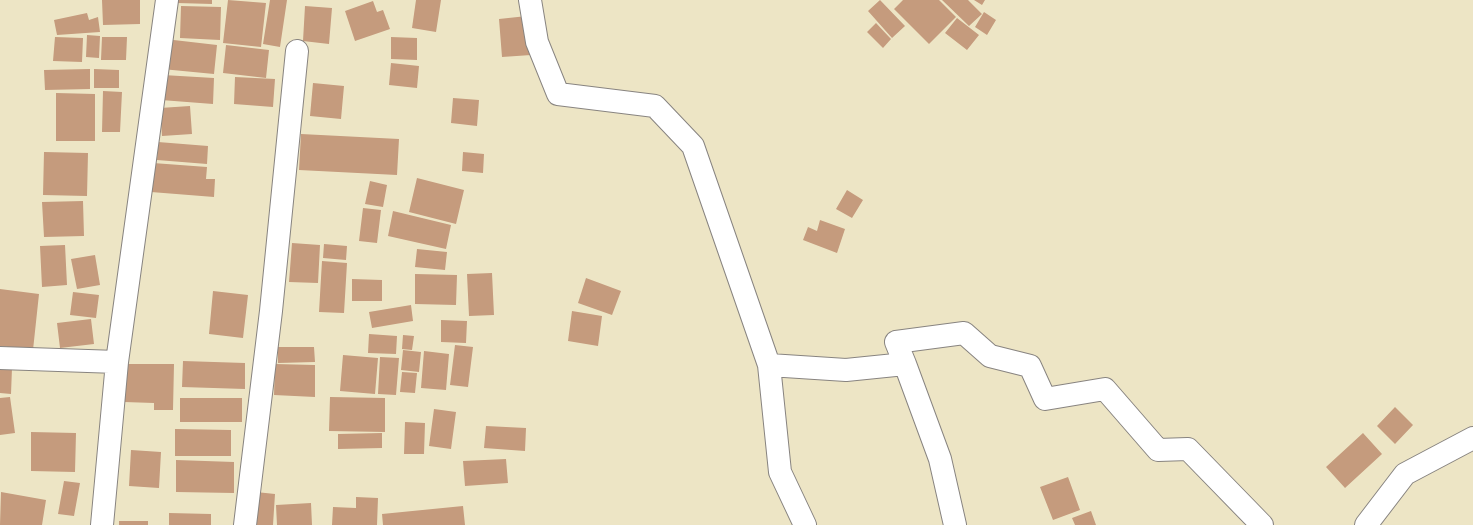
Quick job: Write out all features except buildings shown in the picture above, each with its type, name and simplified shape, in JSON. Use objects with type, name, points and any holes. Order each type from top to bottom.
[{"type":"street","points":[[102,525],[117,362],[167,0]]},
{"type":"street","points":[[530,0],[537,42],[558,94],[655,106],[693,146],[769,366],[780,472],[805,525]]},
{"type":"street","points":[[245,525],[271,311],[297,51]]},
{"type":"street","points":[[955,525],[940,459],[896,342],[964,333],[990,356],[1030,366],[1045,399],[1105,389],[1158,450],[1188,450],[1262,525]]},
{"type":"street","points":[[0,358],[117,362]]},
{"type":"street","points":[[769,366],[846,370],[905,364]]},
{"type":"street","points":[[1366,525],[1405,474],[1473,438]]}]
